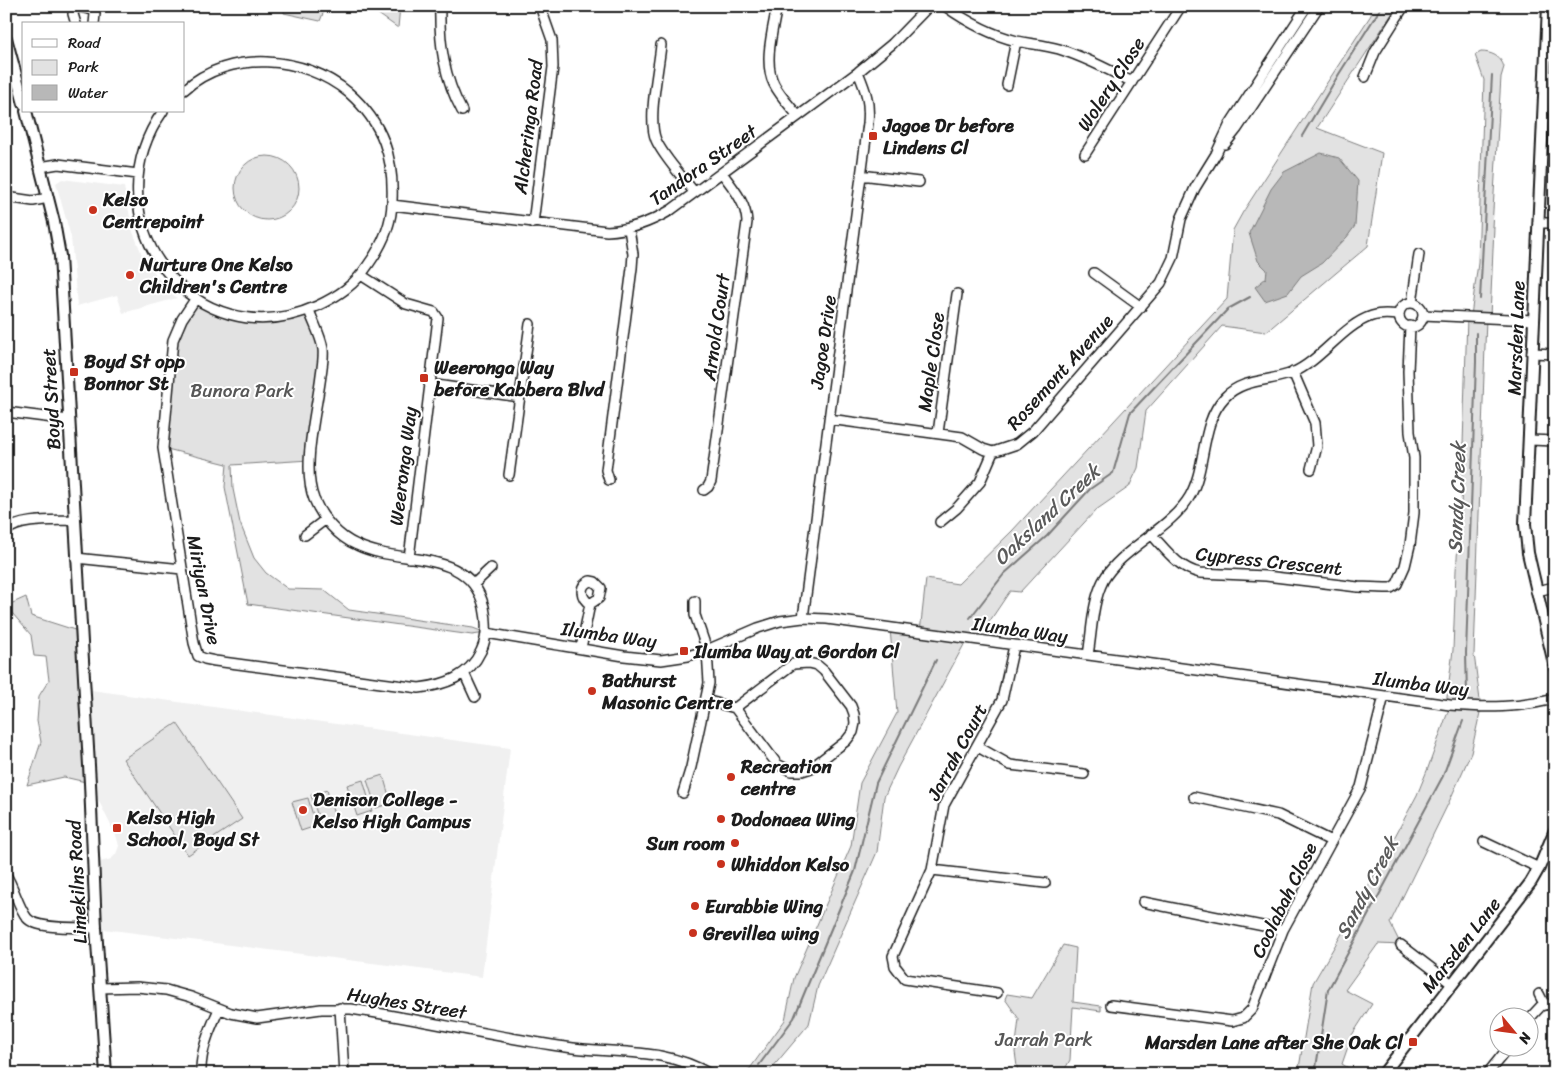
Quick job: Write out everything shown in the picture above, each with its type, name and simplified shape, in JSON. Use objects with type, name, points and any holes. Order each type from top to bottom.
[{"type":"main road","name":"Marsden Lane","points":[[1548,6],[1525,524],[1528,553],[1555,668]]},
{"type":"main road","points":[[6,38],[22,97]]},
{"type":"main road","name":"Boyd Street","points":[[26,112],[48,198],[60,256],[84,689]]},
{"type":"main road","name":"Limekilns Road","points":[[84,689],[96,928],[106,1074]]},
{"type":"main road","name":"Marsden Lane","points":[[1383,1074],[1524,892],[1539,868],[1555,830]]},
{"type":"street","points":[[440,6],[439,26],[444,65],[454,96],[462,111]]},
{"type":"street","name":"Alcheringa Road","points":[[533,223],[553,67],[552,40],[540,6]]},
{"type":"street","points":[[777,6],[769,58],[770,74],[776,88],[798,116]]},
{"type":"street","name":"Tandora Street","points":[[392,205],[607,231],[629,229],[661,216],[858,72],[892,44],[928,6]]},
{"type":"street","points":[[945,6],[957,15],[993,33],[1016,41],[1064,51],[1106,68],[1132,82]]},
{"type":"street","name":"Wolery Close","points":[[1085,154],[1181,6]]},
{"type":"street","name":"Rosemont Avenue","points":[[993,452],[1017,444],[1033,431],[1160,283],[1168,271],[1173,258],[1181,219],[1195,188],[1216,154],[1230,124],[1307,6]]},
{"type":"street","name":"Rosemont Avenue","points":[[1216,154],[1238,129],[1318,6]]},
{"type":"street","points":[[1365,77],[1375,52],[1404,6]]},
{"type":"street","points":[[76,22],[73,12],[79,7],[93,10],[95,14],[94,22]]},
{"type":"street","points":[[1007,85],[1016,41]]},
{"type":"street","points":[[662,44],[652,119],[654,132],[660,147],[694,192]]},
{"type":"street","points":[[162,112],[144,149],[138,174],[139,212],[150,245],[159,261],[184,290],[213,307],[232,314],[249,317],[286,316],[309,310],[339,295],[361,275],[376,254],[384,237],[392,205],[393,178],[384,142],[378,128],[357,100],[329,78],[300,66],[281,63],[244,62],[214,72],[185,87]]},
{"type":"street","name":"Jagoe Drive","points":[[803,618],[862,175],[869,109],[865,89],[858,72]]},
{"type":"street","points":[[40,166],[58,164],[138,174]]},
{"type":"street","name":"Arnold Court","points":[[704,490],[711,481],[747,222],[743,202],[722,173]]},
{"type":"street","points":[[862,175],[919,182]]},
{"type":"street","points":[[6,197],[33,201],[48,198]]},
{"type":"street","points":[[1538,223],[1555,223]]},
{"type":"street","points":[[609,480],[606,470],[633,254],[629,229]]},
{"type":"street","points":[[1412,303],[1420,254]]},
{"type":"street","points":[[1094,273],[1141,307]]},
{"type":"street","name":"Weeronga Way","points":[[361,275],[401,301],[418,308],[430,310],[436,314],[438,322],[409,558]]},
{"type":"street","name":"Maple Close","points":[[938,433],[957,294]]},
{"type":"street","name":"Miriyan Drive","points":[[196,298],[178,327],[173,340],[162,448],[194,643],[200,658],[420,688],[449,682],[464,673],[481,652],[486,633],[483,604],[475,584]]},
{"type":"street","points":[[1412,303],[1420,307],[1423,315],[1419,323],[1410,326],[1402,323],[1399,315],[1402,306],[1412,303]]},
{"type":"street","points":[[309,310],[323,348],[309,471],[314,498],[326,519],[338,533],[355,545],[380,554],[434,561],[448,566],[475,584],[491,568]]},
{"type":"street","points":[[1088,655],[1098,593],[1104,580],[1115,566],[1177,512],[1189,498],[1196,482],[1214,413],[1226,397],[1240,386],[1252,381],[1275,378],[1306,365],[1364,320],[1378,314],[1399,315]]},
{"type":"street","points":[[1423,315],[1534,320]]},
{"type":"street","points":[[509,475],[530,324]]},
{"type":"street","name":"Cypress Crescent","points":[[1151,534],[1177,562],[1190,571],[1400,588],[1410,546],[1414,512],[1414,458],[1410,432],[1408,371],[1410,326]]},
{"type":"street","points":[[1532,353],[1555,354]]},
{"type":"street","points":[[1293,372],[1315,423],[1317,446],[1311,469]]},
{"type":"street","points":[[429,384],[520,397]]},
{"type":"street","points":[[6,412],[69,420]]},
{"type":"street","points":[[829,419],[962,437],[983,449],[993,452],[980,482],[957,508],[940,522]]},
{"type":"street","points":[[1530,440],[1555,441]]},
{"type":"street","points":[[305,535],[326,519]]},
{"type":"street","points":[[6,531],[25,522],[74,520]]},
{"type":"street","points":[[76,558],[182,570]]},
{"type":"street","points":[[1536,591],[1555,587]]},
{"type":"street","points":[[683,793],[691,767],[709,683],[707,650],[695,615],[695,601]]},
{"type":"street","points":[[581,648],[590,604]]},
{"type":"street","name":"Ilumba Way","points":[[486,633],[624,656],[661,660],[688,656],[707,650],[766,625],[803,618],[828,619],[1014,646],[1481,708],[1530,705],[1555,699]]},
{"type":"street","name":"Jarrah Court","points":[[997,993],[906,979],[895,966],[893,956],[932,870],[944,805],[978,747],[1002,700],[1014,646]]},
{"type":"street","points":[[705,700],[735,708],[777,764],[791,771],[802,772],[811,768],[846,741],[855,723],[851,706],[830,678],[817,666],[809,663],[793,664],[735,708]]},
{"type":"street","points":[[464,673],[475,696]]},
{"type":"street","name":"Coolabah Close","points":[[1111,1005],[1232,1022],[1243,1018],[1252,1009],[1283,930],[1360,787],[1384,696]]},
{"type":"street","points":[[978,747],[1010,765],[1084,774]]},
{"type":"street","points":[[1194,797],[1278,815],[1331,841]]},
{"type":"street","points":[[1484,842],[1539,868]]},
{"type":"street","points":[[932,870],[1045,883]]},
{"type":"street","points":[[6,875],[25,915],[32,922],[42,925],[96,928]]},
{"type":"street","points":[[1143,902],[1283,930]]},
{"type":"street","points":[[1401,945],[1452,984]]},
{"type":"street","name":"Hughes Street","points":[[100,988],[137,986],[160,988],[191,997],[219,1009],[257,1018],[321,1009],[340,1008],[365,1011],[574,1048],[657,1055],[687,1064],[710,1074]]},
{"type":"street","points":[[1540,994],[1544,1004]]},
{"type":"street","points":[[1538,1008],[1544,1004],[1555,1008]]},
{"type":"street","points":[[340,1008],[344,1074]]},
{"type":"street","points":[[201,1074],[202,1054],[219,1009]]},
{"type":"street","points":[[1488,1074],[1500,1058]]},
{"type":"street","points":[[885,1074],[893,1074]]},
{"type":"shaded area","points":[[62,179],[124,187],[133,232],[143,257],[165,287],[177,298],[123,313],[117,295],[77,306],[71,237],[56,183]]},
{"type":"shaded area","name":"Denison College - Kelso High Campus","points":[[84,689],[510,748],[482,977],[96,928],[93,864],[111,859],[116,854],[119,846],[117,838],[90,783]]},
{"type":"green space","points":[[284,6],[326,6],[320,21],[284,13]]},
{"type":"green space","points":[[367,6],[400,6],[398,28]]},
{"type":"green space","points":[[1372,6],[1397,6],[1317,128],[1382,153],[1368,246],[1266,332],[1222,326],[1146,411],[1138,468],[1129,487],[1096,510],[1020,592],[1010,591],[977,640],[967,639],[898,767],[884,797],[877,852],[818,986],[809,1024],[767,1074],[746,1074],[785,1020],[794,978],[851,846],[860,783],[897,713],[890,628],[920,632],[926,579],[958,584],[1012,531],[1227,299],[1233,230],[1371,15]]},
{"type":"green space","points":[[1481,52],[1495,55],[1501,60],[1504,67],[1501,77],[1492,227],[1494,227],[1490,317],[1486,318],[1474,654],[1481,708],[1471,753],[1390,923],[1401,945],[1378,944],[1345,990],[1372,1004],[1352,1035],[1342,1064],[1358,1074],[1298,1074],[1313,983],[1354,913],[1417,795],[1450,706],[1446,705],[1453,650],[1456,570],[1461,508],[1467,317],[1471,316],[1478,263],[1484,80],[1475,55]]},
{"type":"green space","points":[[261,156],[273,156],[290,165],[297,176],[299,188],[297,200],[290,211],[273,220],[261,220],[249,215],[240,206],[235,194],[235,182],[240,170],[249,161]]},
{"type":"green space","name":"Bunora Park","points":[[196,298],[249,317],[309,310],[321,342],[309,460],[232,465],[233,489],[240,523],[254,558],[266,573],[288,589],[324,590],[349,610],[473,628],[486,633],[472,635],[248,604],[225,487],[227,464],[163,448],[173,340]]},
{"type":"green space","points":[[26,597],[31,616],[78,631],[90,783],[64,777],[27,785],[41,742],[37,721],[39,696],[49,680],[46,657],[34,656],[31,635],[6,606]]},
{"type":"green space","points":[[177,723],[242,819],[188,855],[123,759]]},
{"type":"green space","points":[[383,775],[391,803],[376,808],[367,780]]},
{"type":"green space","points":[[363,780],[372,811],[357,816],[347,785]]},
{"type":"green space","points":[[327,790],[336,822],[321,826],[311,795]]},
{"type":"green space","points":[[308,798],[316,826],[301,831],[292,802]]},
{"type":"green space","name":"Jarrah Park","points":[[1063,945],[1076,948],[1073,1002],[1101,1006],[1101,1011],[1073,1007],[1070,1060],[1062,1074],[1018,1074],[1015,1052],[1019,1019],[1005,999],[1007,994],[1032,998]]},
{"type":"water","points":[[1321,153],[1339,158],[1358,181],[1355,226],[1322,263],[1301,276],[1288,293],[1265,301],[1255,287],[1266,278],[1267,270],[1258,261],[1249,233],[1271,189],[1284,172]]},
{"type":"waterway","name":"Oaksland Creek","points":[[1302,136],[1382,6]]},
{"type":"waterway","name":"Sandy Creek","points":[[1480,299],[1492,75]]},
{"type":"waterway","name":"Oaksland Creek","points":[[970,618],[1004,574],[1047,536],[1090,489],[1113,473],[1130,413],[1228,309],[1250,297]]},
{"type":"waterway","name":"Sandy Creek","points":[[1467,695],[1466,653],[1476,333]]},
{"type":"waterway","name":"Oaksland Creek","points":[[759,1065],[794,1018],[855,871],[876,783],[936,660]]},
{"type":"waterway","name":"Sandy Creek","points":[[1315,1074],[1328,990],[1443,776],[1463,721]]},
{"type":"place","name":"Jagoe Dr before Lindens Cl","points":[[873,136]]},
{"type":"place","name":"Kelso Centrepoint","points":[[93,210]]},
{"type":"place","name":"Nurture One Kelso Children's Centre","points":[[130,275]]},
{"type":"place","name":"Boyd St opp Bonnor St","points":[[74,372]]},
{"type":"place","name":"Weeronga Way before Kabbera Blvd","points":[[424,378]]},
{"type":"place","name":"Ilumba Way at Gordon Cl","points":[[684,651]]},
{"type":"place","name":"Bathurst Masonic Centre","points":[[592,691]]},
{"type":"place","name":"Recreation centre","points":[[731,777]]},
{"type":"place","name":"Denison College - Kelso High Campus","points":[[303,810]]},
{"type":"place","name":"Dodonaea Wing","points":[[721,819]]},
{"type":"place","name":"Kelso High School, Boyd St","points":[[117,828]]},
{"type":"place","name":"Sun room","points":[[735,843]]},
{"type":"place","name":"Whiddon Kelso","points":[[721,864]]},
{"type":"place","name":"Eurabbie Wing","points":[[695,906]]},
{"type":"place","name":"Grevillea wing","points":[[693,933]]},
{"type":"place","name":"Marsden Lane after She Oak Cl","points":[[1413,1042]]}]
